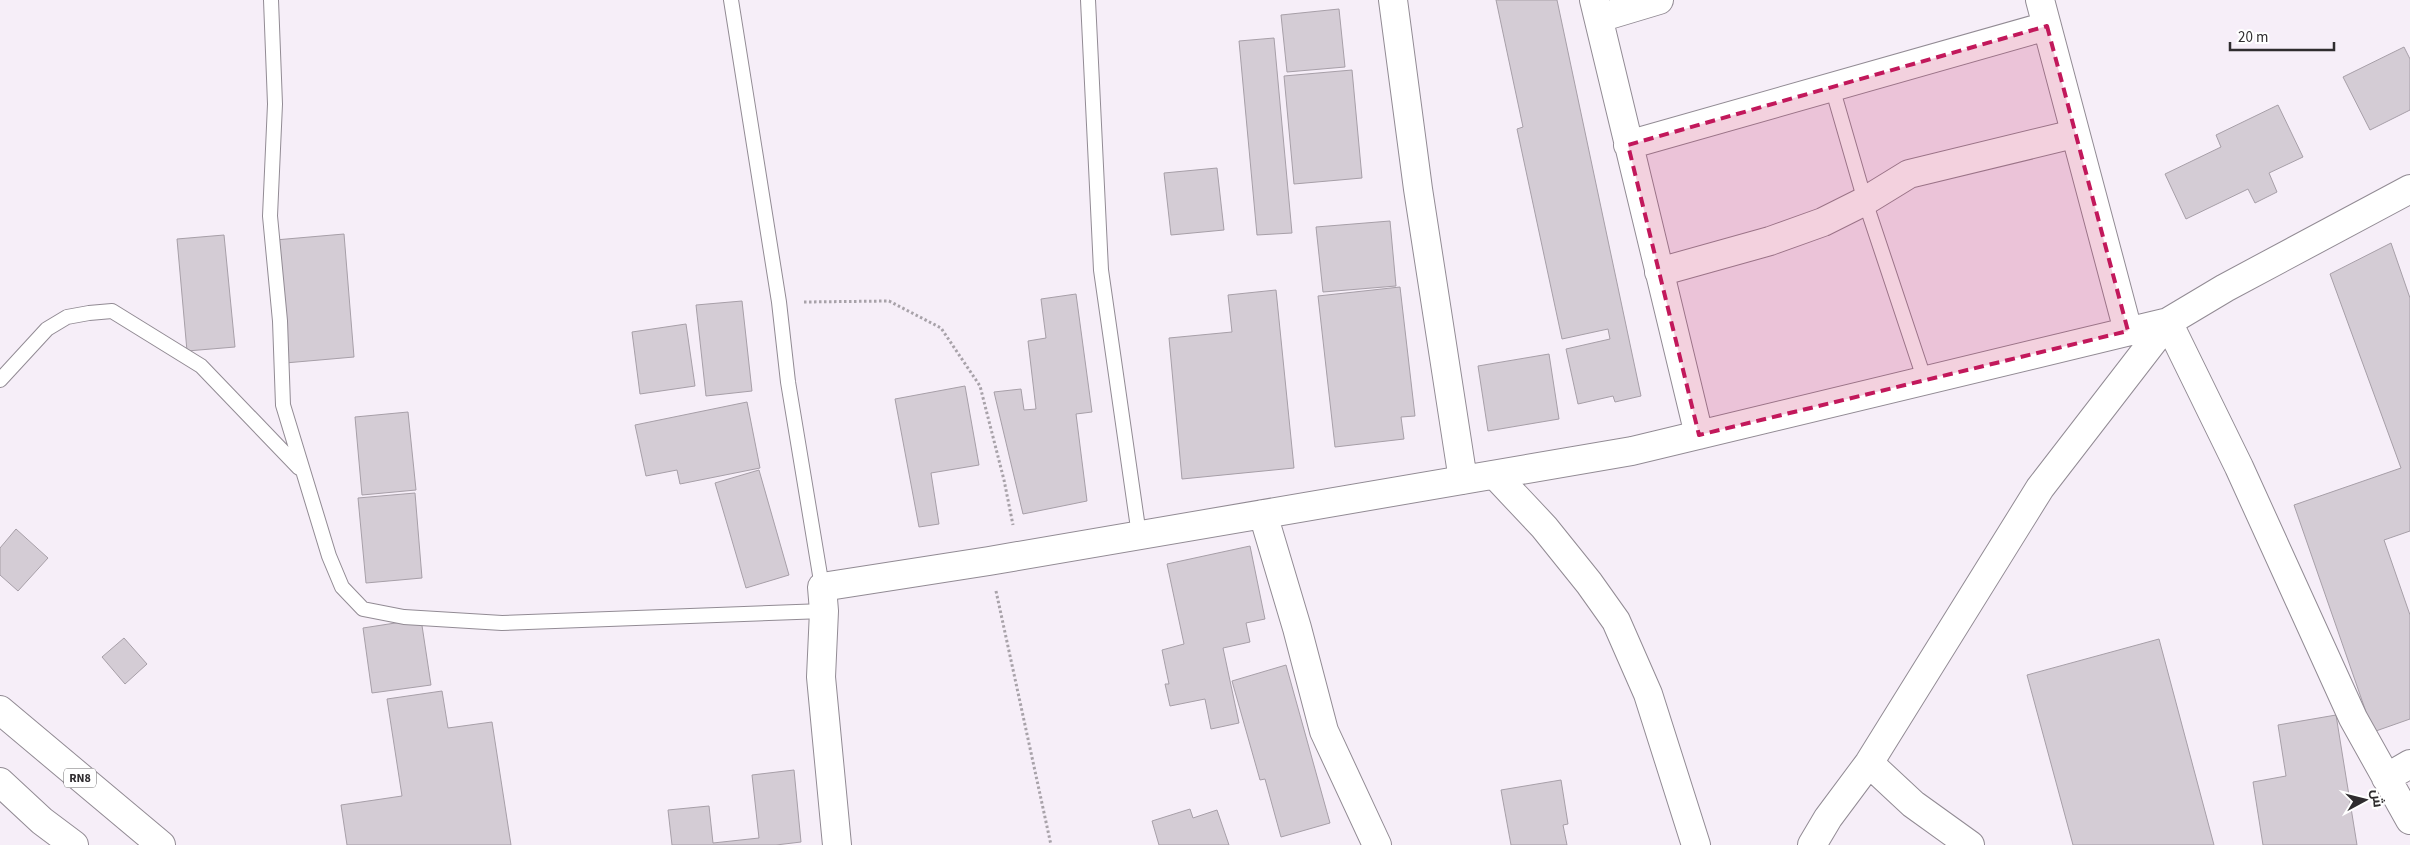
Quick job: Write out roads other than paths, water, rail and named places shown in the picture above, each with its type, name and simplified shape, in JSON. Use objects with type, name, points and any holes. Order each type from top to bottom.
[{"type":"main road","points":[[1392,0],[1418,189],[1463,480]]},
{"type":"main road","points":[[1658,0],[1596,9],[1699,436]]},
{"type":"main road","points":[[1628,145],[1832,87],[2044,13],[2074,134],[2128,331]]},
{"type":"main road","points":[[1659,272],[1770,241],[1822,222],[1865,201],[1909,174],[2074,134]]},
{"type":"main road","points":[[837,845],[821,677],[823,599],[989,561],[1632,451],[2168,322],[2225,288],[2410,189]]},
{"type":"main road","points":[[1812,845],[1828,818],[1869,763],[2040,488],[2168,322]]},
{"type":"main road","points":[[2168,322],[2239,467],[2353,718],[2410,820]]},
{"type":"main road","points":[[1495,475],[1544,527],[1589,583],[1616,621],[1648,694],[1696,845]]},
{"type":"main road","points":[[1263,514],[1298,628],[1324,732],[1377,845]]},
{"type":"main road","name":"RN8","points":[[0,710],[161,845]]},
{"type":"main road","points":[[1869,763],[1913,804],[1970,845]]},
{"type":"main road","points":[[2386,778],[2410,764]]},
{"type":"main road","points":[[0,782],[42,821],[74,845]]},
{"type":"lane","points":[[271,0],[275,104],[270,216],[280,321],[283,406],[329,556],[342,587],[363,609],[404,617],[502,623],[823,599],[788,382],[779,302],[731,0]]},
{"type":"lane","points":[[1088,0],[1102,270],[1139,535]]},
{"type":"lane","points":[[1832,87],[1865,201],[1925,381]]},
{"type":"lane","points":[[0,380],[47,329],[67,317],[112,311],[201,366],[303,472]]}]
